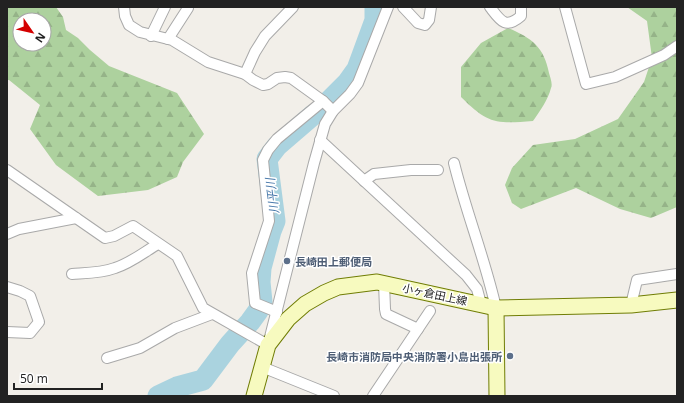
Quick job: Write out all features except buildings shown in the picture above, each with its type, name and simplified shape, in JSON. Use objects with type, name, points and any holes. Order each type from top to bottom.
[{"type":"main road","name":"小ヶ倉田上線","points":[[254,396],[268,345],[288,319],[305,304],[324,293],[351,285],[377,282],[384,283],[496,308],[632,305],[677,300]]},
{"type":"main road","points":[[496,308],[497,396]]},
{"type":"street","points":[[124,7],[125,16],[130,25],[140,32],[151,36],[168,39],[208,62],[245,74],[263,85],[268,84],[276,78],[291,78],[323,101],[333,111]]},
{"type":"street","points":[[151,36],[165,7]]},
{"type":"street","points":[[245,74],[255,52],[265,36],[293,7]]},
{"type":"street","points":[[7,170],[105,238],[114,236],[133,226],[177,256],[203,308],[268,345],[325,124],[333,111],[350,94],[358,83],[388,7]]},
{"type":"street","points":[[403,7],[418,23],[425,25],[429,20],[431,7]]},
{"type":"street","points":[[490,7],[500,20],[507,23],[515,21],[521,16],[521,7]]},
{"type":"street","points":[[565,7],[586,84],[615,77],[664,56],[677,46]]},
{"type":"street","points":[[168,39],[188,8]]},
{"type":"street","points":[[277,312],[255,303],[254,296],[252,273],[269,221],[263,160],[268,150],[277,139],[323,101]]},
{"type":"street","points":[[320,140],[466,274],[477,289],[481,304]]},
{"type":"street","points":[[454,163],[462,196],[489,276],[496,308]]},
{"type":"street","points":[[364,180],[374,174],[411,170],[438,170]]},
{"type":"street","points":[[7,234],[19,229],[76,218]]},
{"type":"street","points":[[72,274],[102,272],[115,269],[158,244]]},
{"type":"street","points":[[632,305],[637,280],[677,274]]},
{"type":"street","points":[[384,283],[386,314],[418,329]]},
{"type":"street","points":[[7,287],[30,296],[40,322],[30,333],[7,332]]},
{"type":"street","points":[[373,396],[430,311]]},
{"type":"street","points":[[107,358],[140,348],[175,328],[212,314]]},
{"type":"street","points":[[262,367],[334,396]]},
{"type":"green space","points":[[7,7],[56,7],[63,17],[66,30],[78,38],[109,66],[177,93],[204,134],[183,162],[177,177],[148,190],[98,196],[56,165],[30,129],[40,105],[9,80],[7,80]]},
{"type":"green space","points":[[627,7],[677,7],[677,207],[651,218],[620,209],[576,188],[521,209],[512,203],[505,185],[512,168],[533,145],[575,139],[618,119],[644,82],[652,58],[647,21]]},
{"type":"green space","points":[[508,28],[536,44],[544,56],[547,64],[552,86],[546,101],[533,121],[501,122],[493,120],[478,113],[461,97],[461,67],[481,43]]},
{"type":"waterway","name":"川平川","points":[[158,396],[177,387],[203,380],[230,344],[258,311],[262,302],[260,282],[261,268],[275,221],[267,159],[277,146],[318,112],[347,83],[357,69],[375,20],[375,7]]},
{"type":"place","name":"長崎田上郵便局","points":[[287,261]]},
{"type":"place","name":"長崎市消防局中央消防署小島出張所","points":[[510,356]]}]
